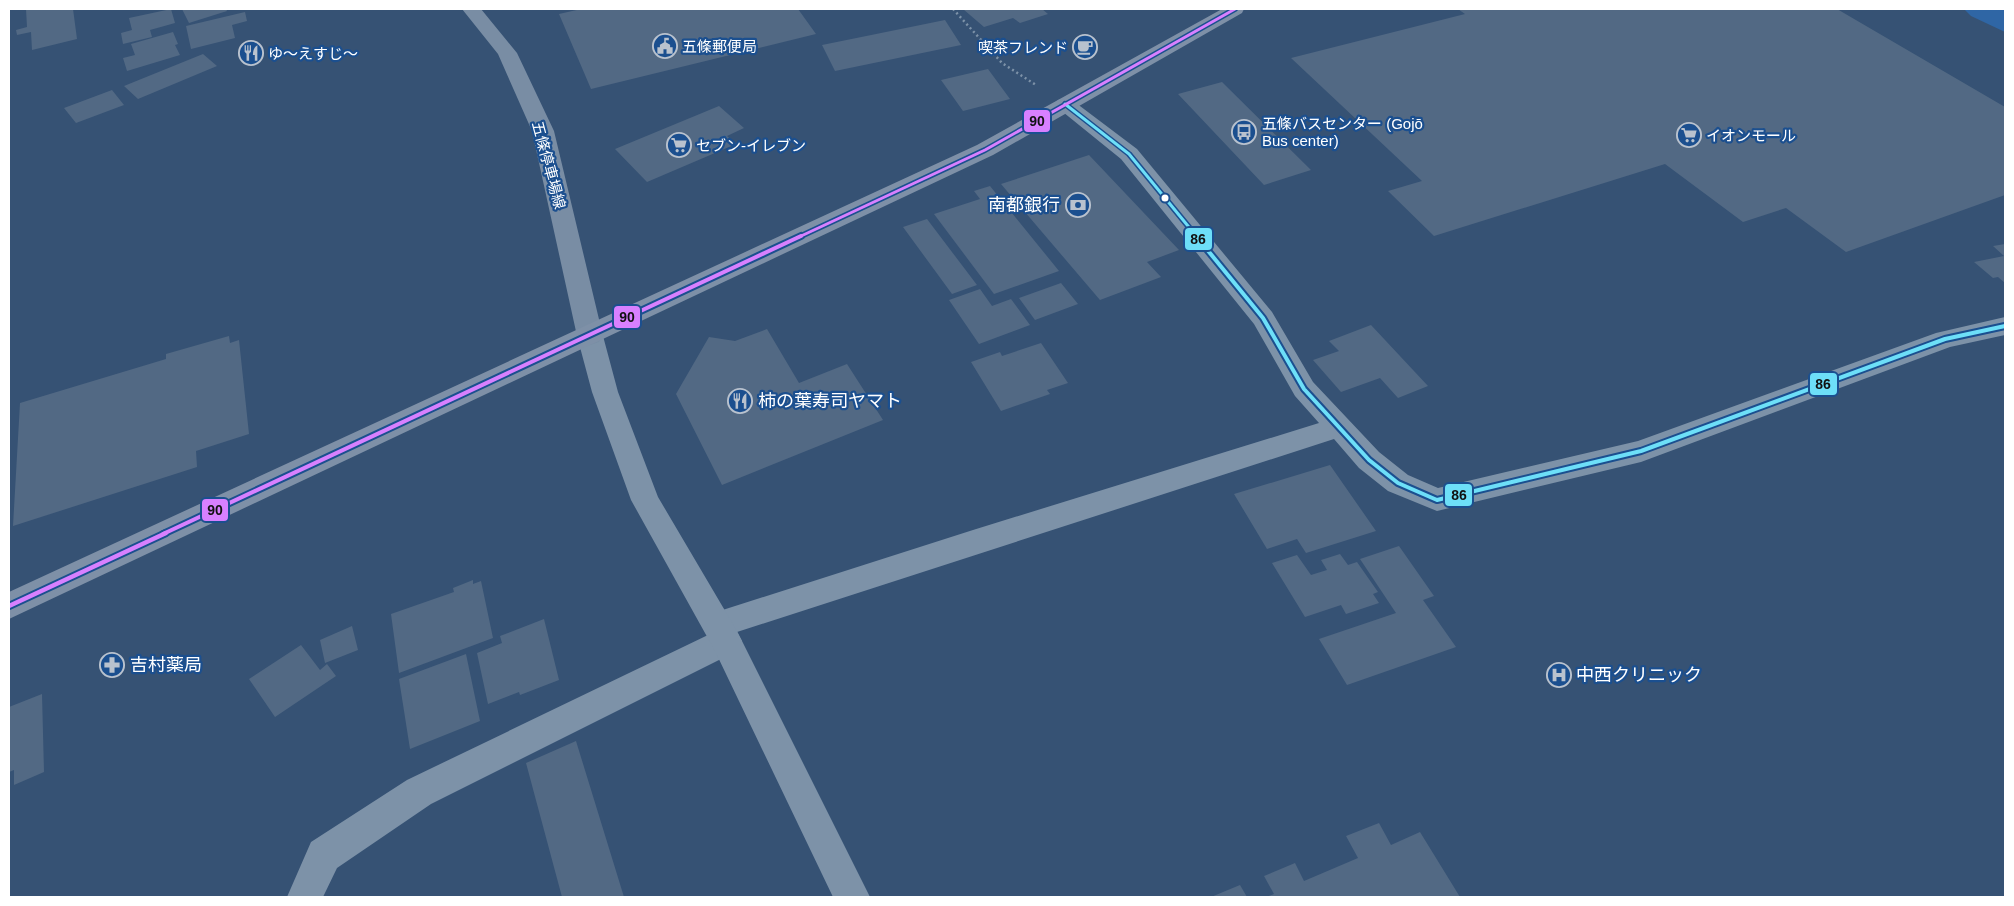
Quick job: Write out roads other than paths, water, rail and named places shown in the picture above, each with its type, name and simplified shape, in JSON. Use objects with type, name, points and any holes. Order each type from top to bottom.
[{"type":"highway","points":[[9,606],[985,150],[1235,9]]},
{"type":"main road","name":"五條停車場線","points":[[471,9],[507,53],[543,131],[590,336]]},
{"type":"street","points":[[1065,104],[1129,154],[1263,318],[1304,389],[1369,460],[1398,483],[1437,500],[1641,451],[1945,339],[2005,326]]},
{"type":"street","points":[[590,336],[604,392],[645,500],[722,633],[852,897]]},
{"type":"street","points":[[305,897],[324,855],[419,792],[722,633],[973,542],[1339,427]]},
{"type":"place","name":"五條郵便局","points":[[665,46]]},
{"type":"place","name":"喫茶フレンド","points":[[1085,47]]},
{"type":"place","name":"ゆ～えすじ～","points":[[251,53]]},
{"type":"place","name":"五條バスセンター (Gojō Bus center)","points":[[1244,132]]},
{"type":"place","name":"イオンモール","points":[[1689,135]]},
{"type":"place","name":"セブン-イレブン","points":[[679,145]]},
{"type":"place","name":"南都銀行","points":[[1078,205]]},
{"type":"place","name":"柿の葉寿司ヤマト","points":[[740,401]]},
{"type":"place","name":"吉村薬局","points":[[112,665]]},
{"type":"place","name":"中西クリニック","points":[[1559,675]]}]
